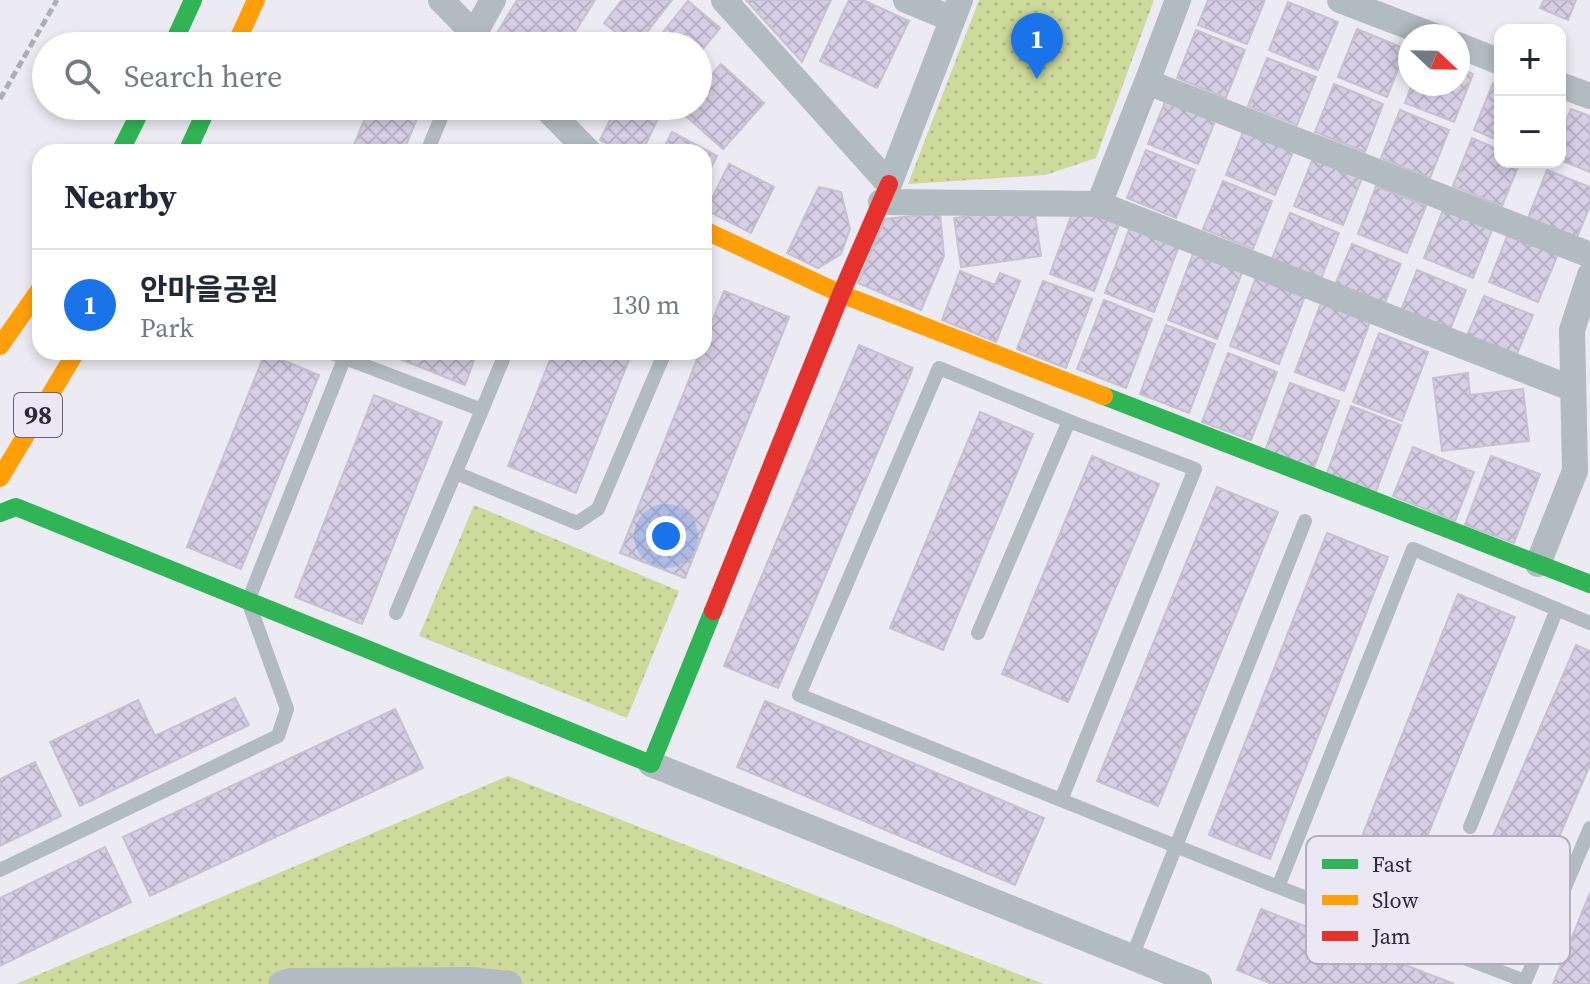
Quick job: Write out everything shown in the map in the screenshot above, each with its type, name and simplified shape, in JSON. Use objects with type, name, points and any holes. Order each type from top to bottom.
[{"type":"street","points":[[178,32],[193,0]]},
{"type":"street","points":[[241,32],[256,0]]},
{"type":"street","points":[[441,0],[472,32]]},
{"type":"street","points":[[483,32],[493,0]]},
{"type":"street","points":[[724,0],[885,193],[1099,204],[1573,389]]},
{"type":"street","points":[[651,764],[841,294],[885,193],[956,10],[906,0]]},
{"type":"street","points":[[1099,204],[1178,0]]},
{"type":"street","points":[[1340,0],[1403,24]]},
{"type":"street","points":[[1470,50],[1494,60]]},
{"type":"street","points":[[1147,82],[1590,255]]},
{"type":"street","points":[[1566,87],[1590,96]]},
{"type":"street","points":[[124,144],[136,120]]},
{"type":"street","points":[[191,144],[202,120]]},
{"type":"street","points":[[558,120],[581,144]]},
{"type":"street","points":[[712,234],[841,294],[1590,584]]},
{"type":"street","points":[[1538,564],[1575,471],[1572,330],[1590,275]]},
{"type":"street","points":[[0,346],[32,300]]},
{"type":"street","name":"98","points":[[0,478],[71,360]]},
{"type":"street","points":[[28,432],[8,510],[248,601],[1199,984]]},
{"type":"street","points":[[281,984],[290,981],[471,980],[509,984]]},
{"type":"lane","points":[[430,144],[440,120]]},
{"type":"lane","points":[[0,870],[278,736],[287,709],[248,601],[344,360]]},
{"type":"lane","points":[[358,360],[482,410]]},
{"type":"lane","points":[[396,613],[503,360]]},
{"type":"lane","points":[[456,473],[577,523],[598,509],[662,360]]},
{"type":"lane","points":[[1061,800],[1195,469],[939,368],[799,695],[1278,887],[1306,898]]},
{"type":"lane","points":[[978,633],[1069,421]]},
{"type":"lane","points":[[1132,957],[1305,521]]},
{"type":"lane","points":[[1278,887],[1413,549],[1590,623]]},
{"type":"lane","points":[[1470,827],[1557,609]]},
{"type":"lane","points":[[1570,875],[1590,828]]},
{"type":"lane","points":[[1477,964],[1524,982]]},
{"type":"path","points":[[39,32],[57,0]]},
{"type":"path","points":[[0,99],[32,43]]},
{"type":"green space","points":[[979,0],[1154,0],[1096,158],[1045,175],[908,184]]},
{"type":"green space","points":[[474,505],[679,591],[627,718],[419,636]]},
{"type":"green space","points":[[508,776],[1044,984],[16,984]]},
{"type":"building","points":[[517,0],[595,0],[575,32],[498,32]]},
{"type":"building","points":[[622,0],[672,0],[647,32],[615,32],[604,23]]},
{"type":"building","points":[[746,0],[831,0],[802,62]]},
{"type":"building","points":[[849,0],[863,0],[909,21],[877,88],[820,61]]},
{"type":"building","points":[[1208,0],[1265,0],[1247,44],[1198,25]]},
{"type":"building","points":[[1544,0],[1576,0],[1568,20],[1540,8]]},
{"type":"building","points":[[688,1],[720,28],[712,38],[712,32],[663,32]]},
{"type":"building","points":[[1288,2],[1338,22],[1318,70],[1269,50]]},
{"type":"building","points":[[1357,29],[1398,46],[1398,69],[1387,97],[1338,77]]},
{"type":"building","points":[[1196,30],[1245,50],[1226,98],[1177,78]]},
{"type":"building","points":[[1267,58],[1316,77],[1297,125],[1248,106]]},
{"type":"building","points":[[721,64],[764,103],[723,149],[690,120],[712,120],[712,74]]},
{"type":"building","points":[[1493,83],[1494,138],[1474,130]]},
{"type":"building","points":[[1334,84],[1383,104],[1365,152],[1315,132]]},
{"type":"building","points":[[1408,96],[1464,96],[1454,122],[1405,103]]},
{"type":"building","points":[[1167,97],[1217,116],[1198,164],[1148,144]]},
{"type":"building","points":[[1571,109],[1590,116],[1590,172],[1566,162],[1566,121]]},
{"type":"building","points":[[1400,110],[1449,130],[1430,178],[1381,158]]},
{"type":"building","points":[[364,120],[417,120],[406,144],[354,144]]},
{"type":"building","points":[[610,120],[657,120],[646,144],[608,144],[600,140]]},
{"type":"building","points":[[1245,127],[1295,147],[1275,195],[1226,175]]},
{"type":"building","points":[[672,132],[694,144],[666,144]]},
{"type":"building","points":[[1472,138],[1494,147],[1494,168],[1518,168],[1502,206],[1453,186]]},
{"type":"building","points":[[1146,150],[1195,170],[1176,218],[1127,198]]},
{"type":"building","points":[[1313,158],[1362,178],[1343,225],[1294,206]]},
{"type":"building","points":[[729,164],[774,187],[751,233],[712,213],[712,198]]},
{"type":"building","points":[[1547,170],[1590,187],[1590,206],[1577,237],[1528,218]]},
{"type":"building","points":[[1223,181],[1272,201],[1253,249],[1203,229]]},
{"type":"building","points":[[1376,186],[1426,206],[1407,253],[1358,234]]},
{"type":"building","points":[[819,187],[841,192],[850,229],[841,254],[818,268],[787,253]]},
{"type":"building","points":[[1075,205],[1120,222],[1094,291],[1050,274]]},
{"type":"building","points":[[1034,207],[1041,256],[961,267],[954,218]]},
{"type":"building","points":[[1443,210],[1492,230],[1473,278],[1424,258]]},
{"type":"building","points":[[940,213],[944,256],[921,310],[858,283],[885,219]]},
{"type":"building","points":[[1290,213],[1339,233],[1320,281],[1271,261]]},
{"type":"building","points":[[1131,225],[1180,243],[1154,312],[1105,293]]},
{"type":"building","points":[[1508,234],[1558,254],[1538,302],[1489,282]]},
{"type":"building","points":[[1352,244],[1401,264],[1381,312],[1332,292]]},
{"type":"building","points":[[1194,251],[1243,270],[1217,339],[1168,320]]},
{"type":"building","points":[[1417,270],[1466,290],[1447,337],[1398,318]]},
{"type":"building","points":[[960,271],[995,285],[1000,273],[1020,281],[996,342],[942,320]]},
{"type":"building","points":[[1256,277],[1305,296],[1279,364],[1230,346]]},
{"type":"building","points":[[1043,281],[1092,299],[1066,368],[1017,349]]},
{"type":"building","points":[[724,291],[789,317],[685,578],[620,553],[697,360],[712,360],[712,322]]},
{"type":"building","points":[[1484,296],[1533,315],[1513,363],[1464,343]]},
{"type":"building","points":[[1104,300],[1152,319],[1126,388],[1077,369]]},
{"type":"building","points":[[1321,303],[1370,322],[1344,391],[1295,372]]},
{"type":"building","points":[[1166,325],[1215,344],[1189,413],[1140,394]]},
{"type":"building","points":[[1379,333],[1428,352],[1402,421],[1353,402]]},
{"type":"building","points":[[859,345],[913,368],[778,688],[724,666]]},
{"type":"building","points":[[1228,353],[1277,372],[1251,440],[1202,422]]},
{"type":"building","points":[[262,360],[282,360],[319,375],[241,569],[187,547]]},
{"type":"building","points":[[402,360],[474,360],[465,385]]},
{"type":"building","points":[[550,360],[629,360],[576,493],[508,466]]},
{"type":"building","points":[[1468,373],[1470,395],[1523,389],[1529,441],[1442,451],[1433,378]]},
{"type":"building","points":[[1290,383],[1339,401],[1313,470],[1265,451]]},
{"type":"building","points":[[374,395],[442,422],[362,624],[295,597]]},
{"type":"building","points":[[1351,406],[1401,425],[1375,494],[1326,476]]},
{"type":"building","points":[[980,412],[1033,434],[943,650],[890,628]]},
{"type":"building","points":[[1413,447],[1474,472],[1455,521],[1393,496]]},
{"type":"building","points":[[1092,456],[1159,484],[1068,702],[1002,674]]},
{"type":"building","points":[[1491,456],[1540,474],[1514,543],[1465,525]]},
{"type":"building","points":[[1217,487],[1278,512],[1158,806],[1097,781]]},
{"type":"building","points":[[1327,533],[1388,557],[1270,859],[1209,835]]},
{"type":"building","points":[[1458,594],[1515,617],[1427,836],[1363,834]]},
{"type":"building","points":[[1576,645],[1590,651],[1590,765],[1559,836],[1493,836]]},
{"type":"building","points":[[235,698],[249,725],[80,806],[50,742],[138,700],[155,736]]},
{"type":"building","points":[[765,701],[1044,818],[1015,885],[737,767]]},
{"type":"building","points":[[395,709],[423,768],[150,896],[123,837]]},
{"type":"building","points":[[35,762],[61,816],[0,846],[0,779]]},
{"type":"building","points":[[105,847],[131,902],[0,966],[0,898]]},
{"type":"building","points":[[1590,893],[1590,984],[1553,984],[1561,964],[1570,964],[1570,942]]},
{"type":"building","points":[[1261,909],[1306,926],[1306,964],[1403,964],[1454,984],[1272,984],[1237,970]]},
{"type":"traffic: fast","points":[[178,32],[193,0]]},
{"type":"traffic: fast","points":[[124,144],[136,120]]},
{"type":"traffic: fast","points":[[191,144],[202,120]]},
{"type":"traffic: fast","points":[[1104,396],[1590,584]]},
{"type":"traffic: fast","points":[[0,513],[16,507],[651,764],[713,611]]},
{"type":"traffic: slow","points":[[241,32],[256,0]]},
{"type":"traffic: slow","points":[[712,234],[841,294],[1104,396]]},
{"type":"traffic: slow","points":[[0,346],[32,300]]},
{"type":"traffic: slow","points":[[0,478],[71,360]]},
{"type":"traffic: jam","points":[[713,611],[841,294],[889,184]]},
{"type":"place","name":"안마을공원","points":[[1037,79]]}]
